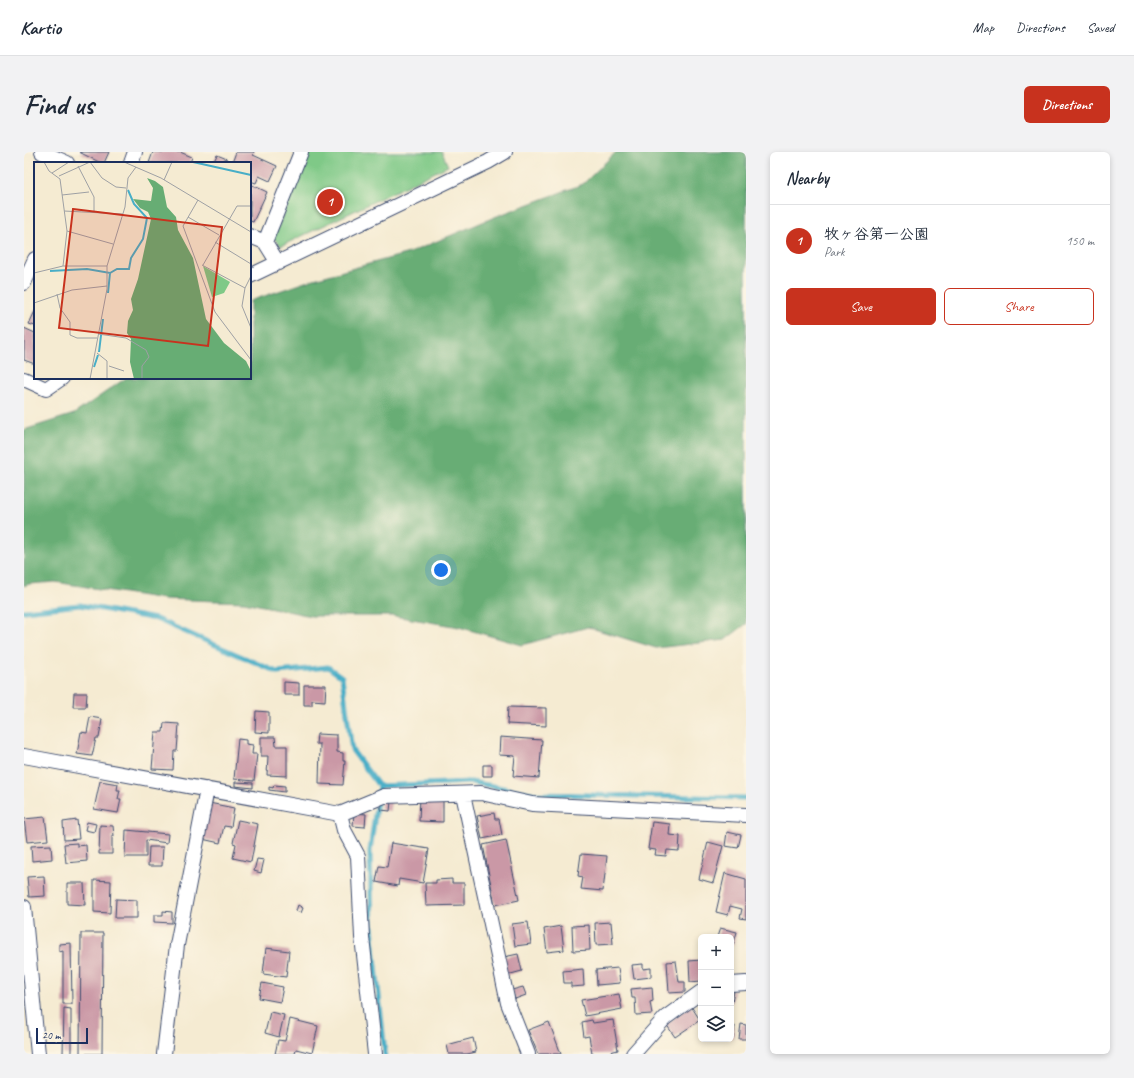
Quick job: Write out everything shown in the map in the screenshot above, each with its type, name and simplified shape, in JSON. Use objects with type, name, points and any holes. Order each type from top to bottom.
[{"type":"street","points":[[42,152],[65,162]]},
{"type":"street","points":[[131,162],[135,152]]},
{"type":"street","points":[[265,242],[302,152]]},
{"type":"street","points":[[251,276],[488,162],[505,152]]},
{"type":"street","points":[[251,236],[265,242],[278,263]]},
{"type":"street","points":[[24,283],[34,261]]},
{"type":"street","points":[[24,379],[46,389],[61,379]]},
{"type":"street","points":[[24,756],[340,814],[384,796],[481,793],[532,804],[746,815]]},
{"type":"street","points":[[164,1054],[177,945],[207,789]]},
{"type":"street","points":[[464,794],[508,1003],[528,1054]]},
{"type":"street","points":[[340,814],[344,830],[358,856],[362,937],[375,1054]]},
{"type":"street","points":[[24,907],[38,1054]]},
{"type":"street","points":[[734,984],[746,983]]},
{"type":"street","points":[[633,1054],[665,1018],[698,994]]},
{"type":"green space","points":[[309,152],[442,152],[448,166],[281,246],[273,238]]},
{"type":"green space","points":[[616,152],[746,152],[746,624],[725,640],[656,648],[588,627],[522,645],[459,627],[394,616],[311,616],[244,602],[163,599],[55,582],[29,584],[24,586],[24,430],[74,414],[125,379],[251,379],[251,301],[314,279],[409,253],[497,216],[583,184]]},
{"type":"building","points":[[79,152],[109,152],[104,162],[99,162]]},
{"type":"building","points":[[153,152],[180,152],[192,157],[190,162],[149,162]]},
{"type":"building","points":[[236,152],[254,152],[253,155],[277,166],[270,181],[259,176],[256,183],[251,181],[251,162],[232,162]]},
{"type":"building","points":[[217,155],[227,159],[226,162],[214,162]]},
{"type":"building","points":[[251,184],[267,192],[253,222],[251,221]]},
{"type":"building","points":[[34,313],[34,326],[29,324]]},
{"type":"building","points":[[24,328],[34,333],[34,364],[24,360]]},
{"type":"building","points":[[284,682],[299,683],[299,695],[284,695]]},
{"type":"building","points":[[304,685],[326,685],[325,701],[312,700],[312,705],[304,705]]},
{"type":"building","points":[[74,693],[87,693],[86,707],[73,707]]},
{"type":"building","points":[[508,707],[546,708],[546,726],[507,724]]},
{"type":"building","points":[[256,711],[269,712],[269,733],[255,732]]},
{"type":"building","points":[[90,717],[102,719],[99,738],[96,738],[92,756],[77,754],[81,732],[87,733]]},
{"type":"building","points":[[164,723],[179,724],[177,751],[174,751],[173,770],[152,769],[155,732],[163,732]]},
{"type":"building","points":[[317,734],[337,735],[337,752],[343,753],[343,761],[345,761],[343,785],[319,784],[320,744],[316,744]]},
{"type":"building","points":[[261,737],[275,737],[276,746],[287,746],[287,776],[267,775],[268,756],[261,756]]},
{"type":"building","points":[[500,737],[542,740],[539,778],[513,776],[515,756],[499,755]]},
{"type":"building","points":[[238,739],[246,740],[246,744],[253,745],[252,754],[257,754],[254,781],[234,779]]},
{"type":"building","points":[[483,765],[492,765],[492,776],[483,776]]},
{"type":"building","points":[[100,781],[118,784],[117,790],[120,790],[118,799],[121,799],[118,813],[94,809]]},
{"type":"building","points":[[235,782],[253,783],[253,788],[235,786]]},
{"type":"building","points":[[274,785],[285,786],[285,792],[269,790],[269,787],[273,788]]},
{"type":"building","points":[[420,796],[443,797],[443,822],[419,821]]},
{"type":"building","points":[[381,801],[391,802],[390,811],[381,810]]},
{"type":"building","points":[[209,803],[234,808],[231,827],[224,826],[220,843],[202,839]]},
{"type":"building","points":[[354,813],[366,814],[365,827],[353,826]]},
{"type":"building","points":[[494,813],[495,819],[499,819],[502,835],[482,839],[477,816]]},
{"type":"building","points":[[45,817],[48,840],[27,842],[24,819]]},
{"type":"building","points":[[77,820],[79,839],[64,840],[63,822]]},
{"type":"building","points":[[238,820],[258,824],[251,862],[233,858],[236,844],[233,843]]},
{"type":"building","points":[[87,822],[96,824],[94,832],[85,830]]},
{"type":"building","points":[[652,822],[670,824],[669,835],[680,836],[679,851],[667,850],[666,856],[655,855],[656,850],[648,849]]},
{"type":"building","points":[[100,825],[113,826],[114,836],[112,836],[112,854],[99,854]]},
{"type":"building","points":[[126,830],[168,834],[167,843],[146,840],[146,857],[125,857]]},
{"type":"building","points":[[727,832],[741,835],[738,848],[725,846]]},
{"type":"building","points":[[506,840],[519,900],[495,905],[483,845]]},
{"type":"building","points":[[708,842],[723,846],[713,883],[699,879]]},
{"type":"building","points":[[77,843],[77,846],[86,845],[87,861],[66,863],[64,844]]},
{"type":"building","points":[[391,843],[429,849],[423,883],[399,879],[398,886],[376,882],[379,866],[387,867]]},
{"type":"building","points":[[51,845],[52,859],[32,861],[31,846]]},
{"type":"building","points":[[149,847],[163,847],[162,866],[148,866]]},
{"type":"building","points":[[581,854],[607,856],[603,891],[581,889],[583,877],[578,876]]},
{"type":"building","points":[[257,859],[264,860],[261,873],[254,871]]},
{"type":"building","points":[[725,873],[746,879],[746,919],[740,918],[742,909],[730,906],[728,915],[716,912]]},
{"type":"building","points":[[44,876],[45,896],[29,897],[27,877]]},
{"type":"building","points":[[452,879],[452,883],[464,883],[464,905],[426,906],[425,883],[436,883],[436,880]]},
{"type":"building","points":[[94,880],[111,881],[110,913],[94,912]]},
{"type":"building","points":[[67,883],[84,883],[85,905],[67,904]]},
{"type":"building","points":[[116,899],[137,900],[137,918],[115,918]]},
{"type":"building","points":[[298,905],[303,908],[301,913],[296,911]]},
{"type":"building","points":[[163,911],[172,912],[172,923],[154,922],[154,915],[163,915]]},
{"type":"building","points":[[528,922],[531,944],[515,946],[512,924]]},
{"type":"building","points":[[611,922],[613,944],[596,945],[595,923]]},
{"type":"building","points":[[589,925],[590,950],[573,951],[572,926]]},
{"type":"building","points":[[561,926],[564,950],[547,952],[544,929]]},
{"type":"building","points":[[720,928],[737,932],[734,942],[734,934],[718,934]]},
{"type":"building","points":[[81,933],[103,933],[102,1054],[80,1054]]},
{"type":"building","points":[[71,943],[72,1004],[63,1004],[63,951],[59,952],[59,944]]},
{"type":"building","points":[[266,948],[289,951],[286,977],[263,974]]},
{"type":"building","points":[[518,954],[522,971],[507,975],[504,957]]},
{"type":"building","points":[[698,960],[698,981],[690,982],[689,961]]},
{"type":"building","points":[[676,961],[679,982],[685,982],[685,992],[669,993],[667,962]]},
{"type":"building","points":[[643,964],[643,969],[651,968],[651,977],[634,979],[632,965]]},
{"type":"building","points":[[618,968],[620,983],[597,985],[596,970]]},
{"type":"building","points":[[583,969],[584,986],[571,987],[571,983],[564,983],[563,971]]},
{"type":"building","points":[[262,983],[283,987],[280,1002],[259,998]]},
{"type":"building","points":[[523,987],[526,995],[515,999],[512,990]]},
{"type":"building","points":[[652,987],[653,1001],[650,1002],[652,1014],[636,1015],[635,998],[632,998],[631,989]]},
{"type":"building","points":[[619,994],[622,1009],[585,1016],[581,1000]]},
{"type":"building","points":[[691,1006],[698,1017],[698,1021],[675,1037],[666,1024]]},
{"type":"building","points":[[64,1008],[71,1009],[71,1054],[63,1054]]},
{"type":"building","points":[[270,1012],[284,1015],[279,1037],[265,1033]]},
{"type":"building","points":[[290,1019],[318,1026],[312,1053],[296,1049],[295,1054],[275,1054],[278,1040],[285,1041]]},
{"type":"building","points":[[592,1020],[593,1023],[613,1020],[618,1050],[610,1052],[611,1054],[592,1054],[589,1036],[584,1037],[582,1022]]},
{"type":"building","points":[[549,1022],[561,1054],[538,1054],[528,1030]]},
{"type":"building","points":[[741,1024],[746,1025],[746,1039],[739,1039]]},
{"type":"building","points":[[473,1038],[476,1052],[467,1054],[449,1054],[447,1045]]},
{"type":"waterway","points":[[24,611],[80,605],[156,619],[277,672],[328,667],[342,677],[352,750],[379,786],[370,851],[372,928],[385,1054]]},
{"type":"waterway","points":[[379,786],[471,782],[536,794],[746,798]]},
{"type":"place","name":"牧ヶ谷第一公園","points":[[330,202]]}]
